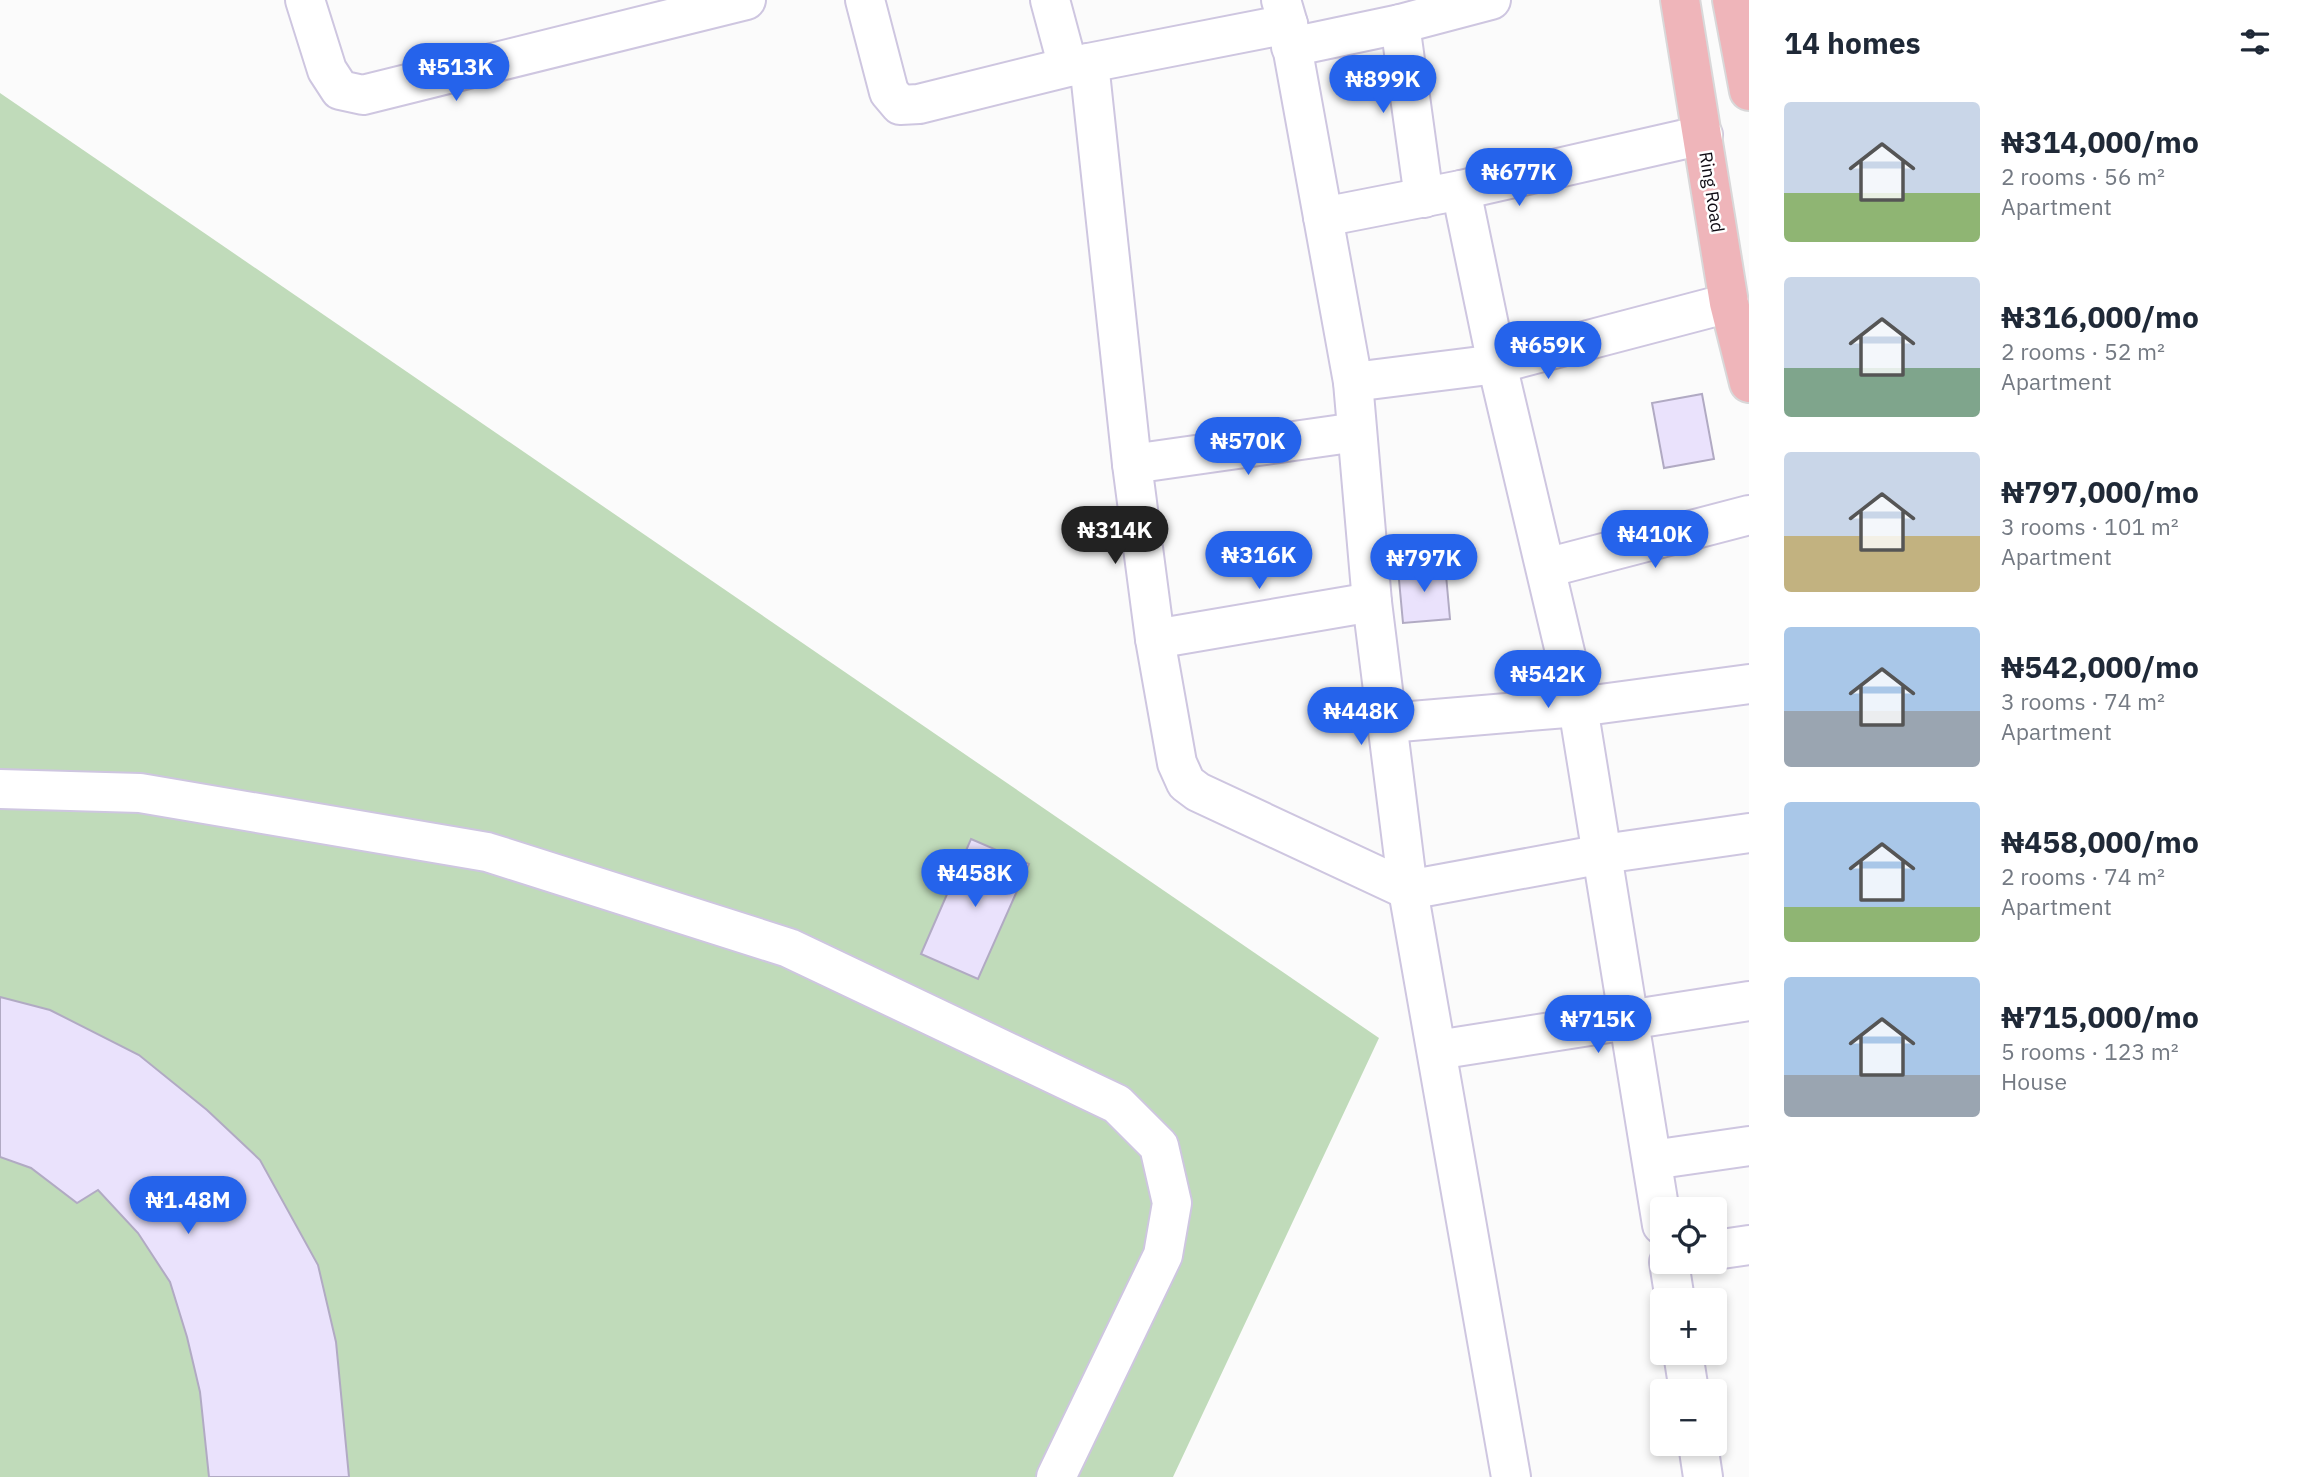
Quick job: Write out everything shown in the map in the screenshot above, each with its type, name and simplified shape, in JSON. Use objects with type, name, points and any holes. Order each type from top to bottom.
[{"type":"main road","name":"Ring Road","points":[[1681,0],[1729,303],[1749,383]]},
{"type":"main road","points":[[1732,0],[1749,91]]},
{"type":"street","points":[[304,0],[327,70],[340,90],[363,95],[695,6],[746,0]]},
{"type":"street","points":[[865,0],[889,92],[900,104],[919,104],[1079,65],[1287,24],[1400,24],[1491,0]]},
{"type":"street","points":[[1050,0],[1079,65],[1155,639],[1177,763],[1186,783],[1198,792],[1408,890],[1604,854],[1749,833]]},
{"type":"street","points":[[1287,24],[1353,382],[1372,602],[1408,890],[1511,1477]]},
{"type":"street","points":[[1400,24],[1424,198]]},
{"type":"street","points":[[1323,217],[1461,191],[1703,135]]},
{"type":"street","points":[[1461,191],[1497,363],[1578,707],[1604,854],[1657,1197]]},
{"type":"street","points":[[1353,382],[1497,363],[1729,303]]},
{"type":"street","points":[[1132,464],[1357,432]]},
{"type":"street","points":[[1546,568],[1749,515]]},
{"type":"street","points":[[1155,639],[1372,602]]},
{"type":"street","points":[[1388,723],[1578,707],[1749,684]]},
{"type":"street","points":[[0,789],[140,793],[487,852],[789,948],[1117,1104],[1159,1146],[1172,1203],[1170,1216],[1163,1255],[1056,1477]]},
{"type":"street","points":[[1437,1050],[1749,1001]]},
{"type":"street","points":[[1651,1160],[1749,1146]]},
{"type":"street","points":[[1727,1248],[1749,1245]]},
{"type":"street","points":[[1700,1456],[1703,1477]]},
{"type":"green space","points":[[0,93],[1379,1038],[1173,1477],[0,1477]]},
{"type":"building","points":[[1702,394],[1714,459],[1664,468],[1652,403]]},
{"type":"building","points":[[1445,564],[1450,619],[1403,623],[1398,569]]},
{"type":"building","points":[[971,839],[1029,864],[978,979],[921,954]]},
{"type":"building","points":[[0,997],[50,1010],[139,1055],[207,1110],[260,1160],[318,1265],[336,1342],[349,1477],[209,1477],[200,1392],[187,1337],[170,1282],[138,1233],[98,1190],[77,1203],[31,1168],[0,1157]]}]
